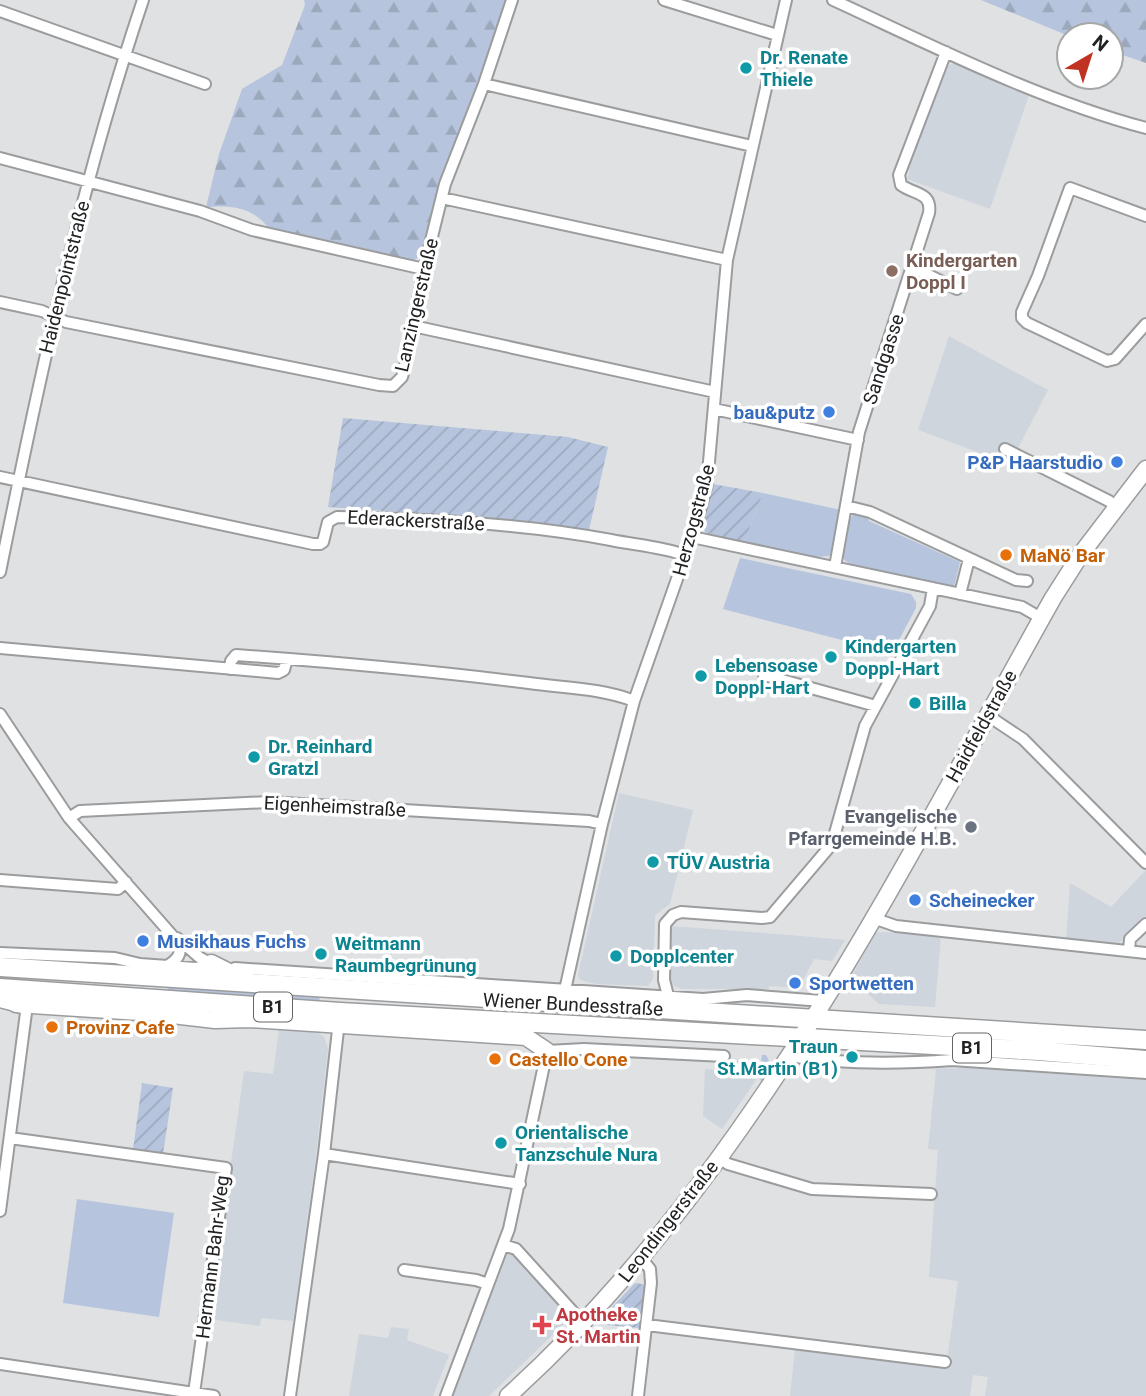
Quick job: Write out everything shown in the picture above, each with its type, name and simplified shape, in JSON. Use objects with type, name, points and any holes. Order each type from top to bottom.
[{"type":"main road","points":[[211,964],[233,975],[336,984],[383,993]]},
{"type":"main road","name":"Wiener Bundesstraße","points":[[0,967],[383,993],[805,1028],[910,1044],[1146,1060]]},
{"type":"main road","name":"Wiener Bundesstraße","points":[[0,988],[339,1018],[805,1028],[1146,1040]]},
{"type":"main road","points":[[0,998],[27,1005]]},
{"type":"street","name":"Haidenpointstraße","points":[[0,572],[1,557],[54,316],[88,181],[125,54],[144,0]]},
{"type":"street","name":"Lanzingerstraße","points":[[0,302],[42,311],[66,322],[385,387],[393,386],[402,377],[442,198],[512,0]]},
{"type":"street","points":[[664,0],[778,35]]},
{"type":"street","name":"Herzogstraße","points":[[565,990],[602,824],[634,701],[692,537],[709,474],[727,260],[786,0]]},
{"type":"street","points":[[833,0],[1059,100],[1146,128]]},
{"type":"street","points":[[0,11],[205,83]]},
{"type":"street","name":"Sandgasse","points":[[835,567],[858,440],[930,204],[923,195],[901,185],[899,175],[946,52]]},
{"type":"street","points":[[484,84],[751,146]]},
{"type":"street","points":[[0,158],[200,211],[252,230],[424,269]]},
{"type":"street","points":[[1146,216],[1070,188],[1022,312],[1022,318],[1027,323],[1107,361],[1115,359],[1146,324]]},
{"type":"street","points":[[442,198],[727,260]]},
{"type":"street","points":[[912,267],[957,289]]},
{"type":"street","points":[[413,326],[715,392]]},
{"type":"street","points":[[714,409],[858,440]]},
{"type":"street","points":[[1005,449],[1116,506]]},
{"type":"street","name":"Haidfeldstraße","points":[[805,1028],[873,918],[1041,618],[1074,565],[1146,469]]},
{"type":"street","name":"Ederackerstraße","points":[[0,477],[313,544],[323,541],[328,522],[337,517],[431,519],[524,526],[685,555]]},
{"type":"street","points":[[846,506],[870,512],[1016,580],[1027,581]]},
{"type":"street","points":[[692,537],[1022,607],[1041,618]]},
{"type":"street","points":[[960,594],[970,559]]},
{"type":"street","points":[[668,996],[664,966],[665,924],[668,919],[681,912],[762,918],[770,916],[832,844],[865,726],[930,606],[933,588]]},
{"type":"street","points":[[0,648],[282,672],[287,659],[477,677],[593,692],[634,701]]},
{"type":"street","points":[[764,675],[876,706]]},
{"type":"street","points":[[0,713],[69,818],[179,944],[178,958],[167,966]]},
{"type":"street","points":[[987,715],[1023,739],[1146,863]]},
{"type":"street","name":"Eigenheimstraße","points":[[69,818],[80,811],[268,802],[589,821],[602,824]]},
{"type":"street","points":[[0,880],[118,889],[126,883]]},
{"type":"street","points":[[873,918],[896,926],[1146,953]]},
{"type":"street","points":[[1129,951],[1130,939],[1146,924]]},
{"type":"street","points":[[170,932],[211,964]]},
{"type":"street","name":"Wiener Bundesstraße","points":[[0,953],[115,958],[140,964],[195,968],[211,964],[234,968],[703,999],[747,995],[822,1001]]},
{"type":"street","name":"Wiener Bundesstraße","points":[[0,1003],[155,1013],[215,1020],[339,1018],[526,1037],[547,1051],[584,1049],[724,1056]]},
{"type":"street","points":[[0,1211],[27,1005]]},
{"type":"street","points":[[290,1396],[324,1154],[339,1018]]},
{"type":"street","name":"Leondingerstraße","points":[[508,1396],[583,1323],[642,1259],[718,1157],[805,1028]]},
{"type":"street","points":[[910,1044],[932,1061]]},
{"type":"street","points":[[446,1396],[503,1245],[520,1184],[547,1051]]},
{"type":"street","points":[[788,1056],[840,1062],[952,1060],[1146,1073]]},
{"type":"street","name":"Hermann Bahr-Weg","points":[[10,1138],[226,1168],[194,1393]]},
{"type":"street","points":[[324,1154],[520,1184]]},
{"type":"street","points":[[718,1157],[728,1164],[812,1189],[931,1195]]},
{"type":"street","points":[[503,1245],[516,1249],[583,1323]]},
{"type":"street","points":[[638,1396],[651,1275],[642,1259]]},
{"type":"street","points":[[404,1270],[488,1284]]},
{"type":"street","points":[[647,1325],[945,1362]]},
{"type":"street","points":[[0,1364],[214,1396]]},
{"type":"shaded area","points":[[956,63],[1029,95],[990,209],[907,179],[910,171],[907,170],[949,65]]},
{"type":"shaded area","points":[[949,336],[1048,390],[1010,464],[918,430]]},
{"type":"shaded area","points":[[619,793],[693,810],[670,904],[655,915],[653,979],[648,986],[596,984],[580,980],[578,975]]},
{"type":"shaded area","points":[[1146,870],[1146,917],[1118,944],[1066,939],[1070,883],[1111,907]]},
{"type":"shaded area","points":[[670,926],[845,940],[832,961],[814,959],[799,988],[769,986],[769,989],[682,989],[670,981]]},
{"type":"shaded area","points":[[876,933],[941,936],[935,1007],[879,1004],[866,992],[843,991]]},
{"type":"shaded area","points":[[279,1030],[317,1032],[324,1037],[328,1049],[293,1321],[261,1318],[260,1326],[209,1319],[244,1071],[273,1074]]},
{"type":"shaded area","points":[[967,1068],[1146,1080],[1146,1396],[985,1396],[988,1377],[973,1375],[970,1396],[790,1396],[795,1349],[946,1368],[958,1281],[929,1277],[938,1150],[928,1149],[936,1069]]},
{"type":"shaded area","points":[[705,1069],[750,1072],[756,1077],[722,1129],[703,1116]]},
{"type":"shaded area","points":[[508,1253],[515,1253],[571,1317],[489,1396],[452,1396]]},
{"type":"shaded area","points":[[391,1327],[409,1329],[407,1340],[449,1355],[433,1396],[349,1396],[359,1334],[388,1338]]},
{"type":"green space","points":[[304,0],[508,0],[449,158],[423,255],[412,261],[270,230],[257,216],[242,209],[206,207],[219,154],[242,89],[282,65],[305,5]]},
{"type":"green space","points":[[981,0],[1146,0],[1146,63],[1125,56],[1125,21],[1055,21],[1055,30]]},
{"type":"green space","points":[[343,418],[568,437],[608,447],[589,530],[524,521],[328,507]]},
{"type":"green space","points":[[713,484],[763,493],[744,543],[718,539],[705,532],[703,520]]},
{"type":"green space","points":[[763,493],[841,510],[833,550],[829,556],[816,557],[744,543]]},
{"type":"green space","points":[[856,512],[868,516],[869,521],[960,562],[954,587],[846,561],[841,551],[843,539],[847,525]]},
{"type":"green space","points":[[740,558],[911,594],[916,608],[892,653],[723,609]]},
{"type":"green space","points":[[168,986],[318,996],[320,999],[316,1003],[167,993]]},
{"type":"green space","points":[[762,1055],[766,1055],[770,1066],[762,1083],[756,1070],[737,1068],[737,1061],[761,1063]]},
{"type":"green space","points":[[142,1083],[173,1088],[163,1154],[133,1150]]},
{"type":"green space","points":[[77,1199],[174,1213],[159,1317],[63,1303]]},
{"type":"green space","points":[[634,1284],[644,1285],[645,1289],[639,1328],[596,1324]]},
{"type":"place","name":"Dr. Renate Thiele","points":[[746,68]]},
{"type":"place","name":"Kindergarten Doppl I","points":[[892,271]]},
{"type":"place","name":"bau&putz","points":[[829,412]]},
{"type":"place","name":"P&P Haarstudio","points":[[1117,462]]},
{"type":"place","name":"MaNö Bar","points":[[1006,555]]},
{"type":"place","name":"Kindergarten Doppl-Hart","points":[[831,657]]},
{"type":"place","name":"Lebensoase Doppl-Hart","points":[[701,676]]},
{"type":"place","name":"Billa","points":[[915,703]]},
{"type":"place","name":"Dr. Reinhard Gratzl","points":[[254,757]]},
{"type":"place","name":"Evangelische Pfarrgemeinde H.B.","points":[[971,827]]},
{"type":"place","name":"TÜV Austria","points":[[653,862]]},
{"type":"place","name":"Scheinecker","points":[[915,900]]},
{"type":"place","name":"Musikhaus Fuchs","points":[[143,941]]},
{"type":"place","name":"Weitmann Raumbegrünung","points":[[321,954]]},
{"type":"place","name":"Dopplcenter","points":[[616,956]]},
{"type":"place","name":"Sportwetten","points":[[795,983]]},
{"type":"place","name":"Provinz Cafe","points":[[52,1027]]},
{"type":"place","name":"Traun St.Martin (B1)","points":[[852,1057]]},
{"type":"place","name":"Castello Cone","points":[[495,1059]]},
{"type":"place","name":"Orientalische Tanzschule Nura","points":[[501,1143]]},
{"type":"place","name":"Apotheke St. Martin","points":[[542,1325]]}]
